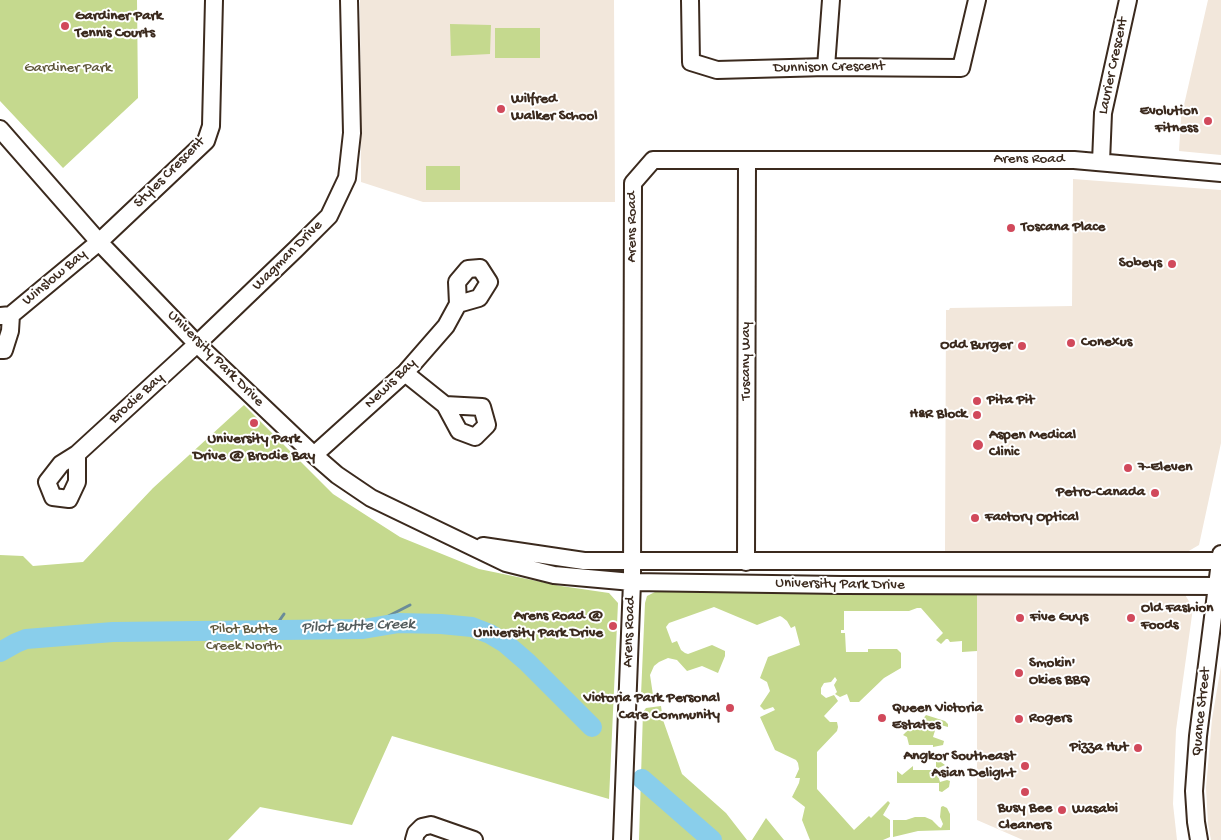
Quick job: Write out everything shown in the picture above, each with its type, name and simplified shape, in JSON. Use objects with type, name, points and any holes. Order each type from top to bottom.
[{"type":"street","name":"Styles Crescent","points":[[99,242],[206,141],[211,126],[214,0]]},
{"type":"street","name":"Wagman Drive","points":[[197,344],[329,216],[347,178],[352,133],[349,0]]},
{"type":"street","name":"Dunnison Crescent","points":[[690,0],[691,62],[717,70],[826,67],[961,68],[977,0]]},
{"type":"street","points":[[826,67],[831,0]]},
{"type":"street","name":"Laurier Crescent","points":[[1101,162],[1102,113],[1128,0]]},
{"type":"street","name":"University Park Drive","points":[[0,131],[99,242],[197,344],[314,455],[371,498],[506,563],[554,575],[632,582],[851,585],[1219,586]]},
{"type":"street","name":"Arens Road","points":[[622,840],[632,582],[634,183],[653,160],[1074,160],[1221,173]]},
{"type":"street","name":"Tuscany Way","points":[[746,562],[748,160]]},
{"type":"street","name":"Winslow Bay","points":[[0,350],[4,350],[10,331],[5,316],[99,242]]},
{"type":"street","name":"Newis Bay","points":[[314,455],[405,373],[446,326],[458,304]]},
{"type":"street","name":"Brodie Bay","points":[[77,454],[197,344]]},
{"type":"street","points":[[405,373],[445,405]]},
{"type":"street","name":"University Park Drive","points":[[466,544],[584,562],[1221,559]]},
{"type":"street","name":"Quance Street","points":[[1199,840],[1194,790],[1197,745],[1221,559]]},
{"type":"street","points":[[1057,586],[1058,574],[1074,561]]},
{"type":"street","points":[[414,840],[416,833],[422,827],[431,825],[474,840]]},
{"type":"shaded area","points":[[360,0],[614,0],[615,202],[423,202],[361,182]]},
{"type":"shaded area","points":[[1208,0],[1221,0],[1221,155],[1179,151],[1181,118]]},
{"type":"shaded area","points":[[1073,179],[1221,190],[1221,443],[1199,545],[1187,552],[945,552],[946,310],[950,308],[1072,306]]},
{"type":"shaded area","points":[[977,592],[1184,593],[1193,608],[1176,730],[1173,804],[1177,840],[1023,840],[977,820]]},
{"type":"shaded area","points":[[1221,666],[1221,840],[1211,840],[1206,788],[1212,719]]},
{"type":"green space","name":"Gardiner Park","points":[[0,0],[137,0],[138,98],[63,168],[0,101]]},
{"type":"green space","points":[[450,24],[491,25],[490,54],[451,56]]},
{"type":"green space","points":[[495,28],[540,28],[540,58],[495,58]]},
{"type":"green space","points":[[426,166],[460,166],[460,190],[426,190]]},
{"type":"green space","name":"Pilot Butte Creek North","points":[[244,405],[333,494],[400,537],[479,569],[561,586],[609,593],[618,603],[609,799],[392,736],[352,825],[260,807],[228,840],[0,840],[0,555],[23,556],[33,566],[83,562],[153,488]]},
{"type":"green space","points":[[655,592],[977,592],[977,651],[962,652],[962,641],[950,642],[946,639],[941,644],[936,640],[943,633],[921,608],[909,611],[844,611],[844,630],[841,630],[841,633],[845,633],[846,652],[868,652],[868,649],[897,649],[901,653],[901,668],[884,678],[859,702],[850,702],[847,694],[840,697],[835,694],[837,692],[834,685],[837,680],[835,677],[831,682],[824,683],[821,688],[821,694],[826,698],[834,695],[838,701],[824,716],[830,722],[837,722],[838,727],[837,731],[817,752],[817,789],[854,830],[869,816],[871,818],[888,801],[890,803],[883,815],[890,820],[890,837],[883,840],[810,840],[802,820],[805,807],[792,797],[800,778],[795,778],[799,769],[798,763],[796,760],[775,750],[760,717],[775,710],[773,707],[764,710],[760,706],[770,691],[767,682],[760,678],[768,657],[800,645],[795,626],[791,628],[782,617],[780,616],[757,625],[714,607],[669,623],[666,627],[672,643],[677,641],[681,650],[685,653],[688,654],[712,645],[725,651],[725,656],[718,673],[702,666],[687,671],[677,660],[668,658],[659,662],[654,666],[650,675],[653,695],[647,697],[641,695],[645,603],[647,596]]},
{"type":"green space","points":[[661,706],[663,720],[682,774],[726,813],[747,840],[639,840],[643,712],[646,708]]},
{"type":"green space","points":[[926,715],[945,721],[948,724],[948,727],[937,724],[933,737],[944,741],[943,745],[933,747],[933,745],[909,745],[907,737],[903,735]]},
{"type":"green space","points":[[938,760],[945,765],[936,769],[936,761]]},
{"type":"green space","points":[[913,766],[913,770],[936,769],[940,782],[950,781],[949,787],[942,792],[939,791],[939,783],[897,783],[897,771],[902,775]]},
{"type":"green space","points":[[941,807],[947,808],[950,814],[950,830],[918,831],[893,837],[893,820],[925,817],[941,828],[943,824],[940,817]]},
{"type":"green space","points":[[766,818],[784,840],[752,840]]},
{"type":"waterway","points":[[363,629],[410,605]]},
{"type":"waterway","points":[[269,629],[277,624],[284,614]]},
{"type":"waterway","name":"Pilot Butte Creek","points":[[0,652],[26,639],[113,632],[363,629],[399,623],[472,627],[490,634],[505,643],[527,662],[592,727]]},
{"type":"waterway","name":"Pilot Butte Creek","points":[[241,630],[246,635]]},
{"type":"waterway","name":"Pilot Butte Creek","points":[[642,779],[712,840]]},
{"type":"place","name":"Gardiner Park Tennis Courts","points":[[65,26]]},
{"type":"place","name":"Wilfred Walker School","points":[[501,109]]},
{"type":"place","name":"Evolution Fitness","points":[[1208,121]]},
{"type":"place","name":"Toscana Place","points":[[1011,228]]},
{"type":"place","name":"Sobeys","points":[[1172,264]]},
{"type":"place","name":"Conexus","points":[[1071,343]]},
{"type":"place","name":"Odd Burger","points":[[1022,346]]},
{"type":"place","name":"Pita Pit","points":[[977,401]]},
{"type":"place","name":"H&R Block","points":[[977,415]]},
{"type":"place","name":"University Park Drive @ Brodie Bay","points":[[254,423]]},
{"type":"place","name":"Aspen Medical Clinic","points":[[978,445]]},
{"type":"place","name":"7-Eleven","points":[[1128,468]]},
{"type":"place","name":"Petro-Canada","points":[[1155,493]]},
{"type":"place","name":"Factory Optical","points":[[975,518]]},
{"type":"place","name":"Five Guys","points":[[1020,618]]},
{"type":"place","name":"Old Fashion Foods","points":[[1131,618]]},
{"type":"place","name":"Arens Road @ University Park Drive","points":[[613,626]]},
{"type":"place","name":"Smokin' Okies BBQ","points":[[1019,673]]},
{"type":"place","name":"Victoria Park Personal Care Community","points":[[730,708]]},
{"type":"place","name":"Queen Victoria Estates","points":[[882,718]]},
{"type":"place","name":"Rogers","points":[[1019,719]]},
{"type":"place","name":"Pizza Hut","points":[[1138,748]]},
{"type":"place","name":"Angkor Southeast Asian Delight","points":[[1025,766]]},
{"type":"place","name":"Busy Bee Cleaners","points":[[1025,792]]},
{"type":"place","name":"Wasabi","points":[[1062,810]]}]
